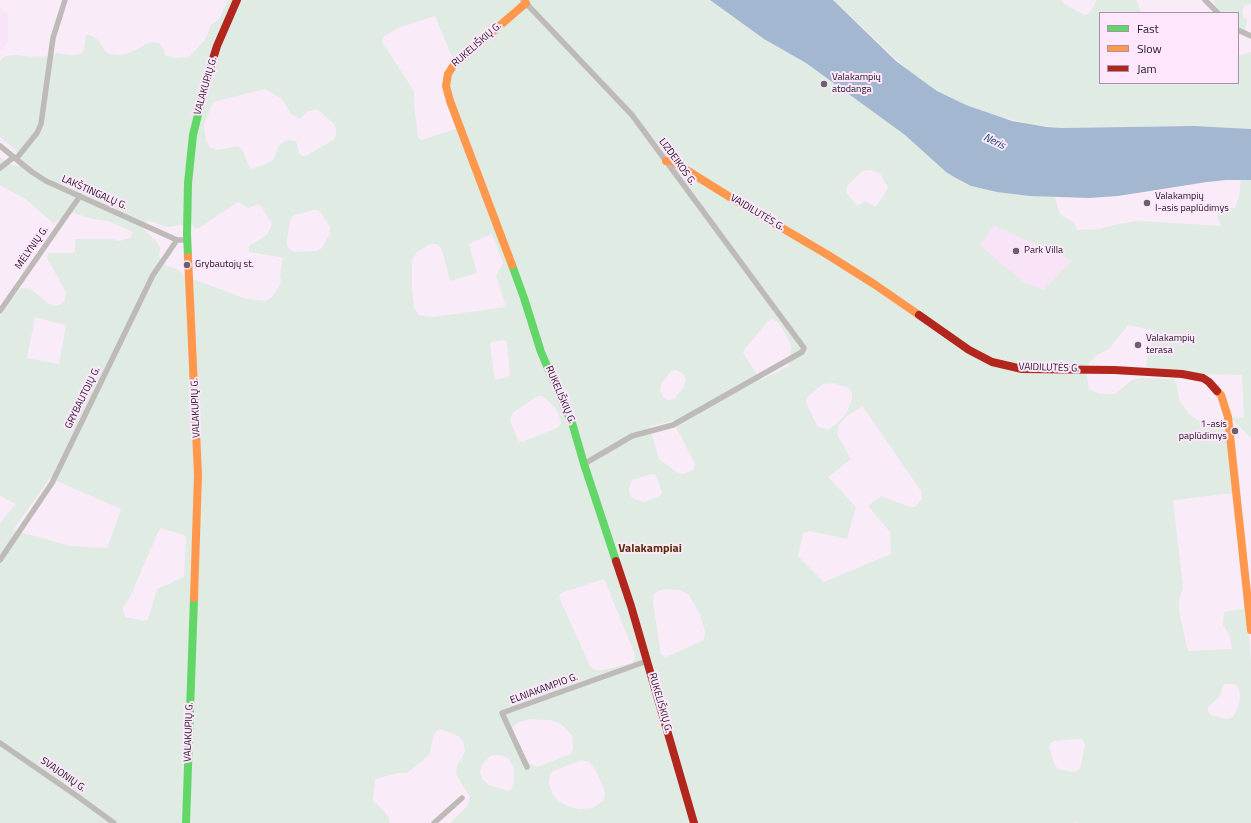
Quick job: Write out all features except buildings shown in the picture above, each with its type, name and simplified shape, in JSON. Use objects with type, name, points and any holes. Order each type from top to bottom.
[{"type":"street","points":[[0,168],[15,158],[37,133],[41,124],[53,38],[65,0]]},
{"type":"street","name":"VALAKUPIŲ G.","points":[[186,823],[198,475],[188,240],[188,183],[191,153],[199,105],[217,46],[237,0]]},
{"type":"street","points":[[1205,0],[1217,12]]},
{"type":"street","name":"LIZDEIKOS G.","points":[[524,2],[632,115],[804,348],[802,352],[673,425],[632,436],[584,464]]},
{"type":"street","name":"RUKELIŠKIŲ G.","points":[[524,2],[453,66],[448,74],[446,86],[450,101],[524,298],[541,352],[573,426],[648,661],[694,823]]},
{"type":"street","points":[[1239,30],[1251,36]]},
{"type":"street","name":"LAKŠTINGALŲ G.","points":[[0,146],[32,172],[46,181],[177,240],[188,240]]},
{"type":"street","name":"VAIDILUTĖS G.","points":[[666,161],[672,161],[828,255],[874,284],[969,350],[992,362],[1022,369],[1114,370],[1182,374],[1204,378],[1209,382],[1221,395],[1227,415],[1251,630]]},
{"type":"street","name":"MĖLYNIŲ G.","points":[[0,311],[80,196]]},
{"type":"street","name":"GRYBAUTOJŲ G.","points":[[0,560],[52,483],[153,276],[177,240]]},
{"type":"street","name":"ELNIAKAMPIO G.","points":[[527,767],[502,713],[648,661]]},
{"type":"street","name":"SVAJONIŲ G.","points":[[0,743],[114,823]]},
{"type":"street","points":[[434,823],[462,798]]},
{"type":"shaded area","points":[[228,0],[710,0],[764,39],[806,63],[918,145],[937,164],[954,177],[971,186],[984,189],[1014,194],[1055,197],[1059,212],[1062,216],[1074,222],[1077,230],[1100,229],[1117,224],[1138,221],[1221,226],[1217,216],[1220,210],[1225,208],[1235,208],[1239,197],[1241,179],[1251,180],[1251,438],[1230,417],[1244,418],[1242,375],[1145,370],[1154,331],[1128,325],[1109,349],[1097,355],[1089,363],[1086,372],[1089,389],[1101,394],[1115,394],[1132,380],[1141,378],[1174,379],[1177,386],[1179,400],[1189,414],[1206,426],[1226,428],[1234,493],[1173,500],[1183,587],[1179,600],[1179,611],[1187,648],[1189,651],[1232,649],[1229,634],[1223,625],[1224,612],[1247,608],[1251,663],[1251,823],[1078,823],[1077,821],[1073,823],[450,823],[467,806],[470,797],[456,774],[457,766],[465,752],[464,743],[460,737],[439,729],[434,734],[429,755],[407,773],[398,773],[375,779],[373,801],[384,811],[389,818],[390,823],[0,823],[0,523],[16,504],[0,496],[0,317],[18,291],[22,288],[31,289],[49,304],[56,306],[65,300],[66,292],[47,258],[48,253],[73,253],[75,251],[75,239],[112,239],[119,241],[130,238],[133,232],[108,221],[93,219],[73,213],[53,223],[27,200],[0,185],[0,157],[10,164],[18,166],[22,161],[15,150],[0,137],[0,61],[5,56],[17,55],[35,57],[52,56],[57,53],[72,55],[81,54],[84,50],[86,35],[90,35],[98,40],[105,51],[110,54],[126,54],[148,43],[155,42],[160,44],[165,55],[175,58],[189,57],[205,40],[211,25],[219,19]],"holes":[[[435,16],[453,59],[460,63],[453,72],[448,85],[462,127],[421,140],[418,137],[414,105],[414,91],[382,42],[383,37],[398,28]],[[265,89],[282,99],[291,114],[300,119],[307,112],[317,109],[333,123],[336,128],[336,136],[333,140],[306,156],[302,156],[299,153],[296,141],[289,140],[282,143],[278,147],[273,160],[250,169],[243,151],[238,146],[217,150],[211,148],[206,141],[204,125],[213,102]],[[871,170],[880,174],[888,187],[883,197],[875,207],[866,201],[857,206],[846,192],[847,186],[862,171]],[[238,202],[248,208],[258,204],[261,206],[272,224],[267,235],[249,246],[249,252],[283,258],[280,276],[281,283],[272,297],[266,301],[247,299],[184,276],[179,270],[164,265],[159,256],[160,247],[156,241],[143,229],[148,220],[166,227],[192,224],[195,229],[199,228]],[[314,210],[320,211],[330,227],[330,234],[322,248],[317,251],[295,252],[290,250],[287,245],[291,217]],[[994,226],[1072,260],[1044,290],[1025,283],[980,246]],[[492,234],[503,263],[496,276],[506,307],[432,317],[419,315],[414,308],[412,289],[412,260],[417,252],[430,244],[436,244],[441,248],[450,281],[477,273],[469,244]],[[35,317],[66,325],[59,364],[27,358]],[[771,318],[779,323],[790,342],[791,347],[789,366],[761,380],[743,353]],[[505,340],[507,342],[510,376],[495,380],[490,345],[491,342]],[[676,370],[684,374],[686,379],[684,387],[674,399],[669,400],[664,398],[660,391],[661,384],[671,371]],[[833,383],[847,387],[852,392],[852,398],[848,410],[844,416],[828,430],[817,426],[806,402],[807,397],[823,384]],[[537,396],[542,396],[557,410],[561,422],[559,427],[522,442],[519,441],[510,421],[511,416],[514,412]],[[863,407],[921,491],[922,499],[915,507],[910,507],[881,496],[868,506],[890,532],[891,554],[824,582],[798,556],[803,534],[809,531],[847,539],[856,507],[828,477],[851,459],[837,434],[839,424],[847,416]],[[673,421],[695,464],[693,470],[683,474],[678,473],[659,459],[650,428],[652,426]],[[651,474],[656,475],[662,492],[661,495],[645,502],[634,499],[630,496],[629,488],[632,480]],[[50,478],[121,509],[107,548],[70,546],[13,530]],[[160,528],[184,535],[186,538],[184,577],[157,589],[148,620],[144,621],[125,617],[123,609],[129,599]],[[604,579],[634,652],[635,659],[632,663],[604,670],[595,670],[590,666],[559,597],[561,593]],[[665,589],[679,590],[689,595],[699,612],[705,631],[704,640],[666,657],[661,654],[653,603],[654,594]],[[1224,684],[1235,684],[1239,689],[1240,694],[1239,705],[1233,717],[1228,719],[1210,715],[1208,707],[1220,696]],[[529,719],[550,720],[561,724],[572,735],[573,749],[571,754],[537,767],[529,763],[512,732],[512,728],[517,723]],[[1082,739],[1085,744],[1080,769],[1074,772],[1058,769],[1054,764],[1049,746],[1051,743],[1054,741]],[[498,755],[509,759],[514,769],[514,782],[512,789],[508,791],[489,785],[482,779],[480,772],[482,765],[490,756]],[[582,760],[589,762],[596,770],[605,792],[604,800],[593,808],[579,809],[570,807],[559,802],[553,795],[549,784],[550,774],[553,771]]]},
{"type":"shaded area","points":[[833,0],[1062,0],[1064,4],[1085,15],[1089,14],[1097,0],[1135,0],[1137,1],[1141,12],[1099,12],[1099,84],[1239,84],[1239,55],[1251,52],[1251,129],[1194,126],[1061,128],[1030,124],[996,116],[966,105],[937,91],[910,72]]},
{"type":"shaded area","points":[[1214,0],[1251,0],[1251,4],[1245,5],[1242,14],[1243,18],[1247,20],[1245,30],[1239,27],[1239,12],[1221,12],[1215,5]]},
{"type":"shaded area","points":[[0,7],[8,14],[8,42],[0,51]]},
{"type":"shaded area","points":[[994,226],[1072,260],[1044,290],[1025,283],[979,246]]},
{"type":"water","name":"Neris","points":[[710,0],[833,0],[896,61],[937,91],[966,105],[1012,121],[1061,128],[1194,126],[1251,129],[1251,180],[1207,182],[1118,196],[1089,198],[1030,196],[997,192],[971,186],[946,172],[905,135],[806,63],[764,39]]},
{"type":"traffic: fast","points":[[188,257],[188,183],[193,135],[207,78]]},
{"type":"traffic: fast","points":[[512,265],[541,352],[573,426],[616,561]]},
{"type":"traffic: fast","points":[[186,823],[194,598]]},
{"type":"traffic: slow","points":[[512,265],[450,101],[446,86],[448,74],[453,66],[526,3]]},
{"type":"traffic: slow","points":[[666,161],[672,161],[828,255],[919,315]]},
{"type":"traffic: slow","points":[[188,257],[198,475],[194,598]]},
{"type":"traffic: slow","points":[[1217,391],[1221,395],[1228,417],[1251,630]]},
{"type":"traffic: jam","points":[[207,78],[217,46],[237,0]]},
{"type":"traffic: jam","points":[[919,315],[969,350],[992,362],[1022,369],[1114,370],[1182,374],[1203,378],[1217,391]]},
{"type":"traffic: jam","points":[[616,561],[631,606],[694,823]]},
{"type":"place","name":"Valakampių atodanga","points":[[824,84]]},
{"type":"place","name":"Valakampių I-asis paplūdimys","points":[[1147,203]]},
{"type":"place","name":"Park Villa","points":[[1016,251]]},
{"type":"place","name":"Grybautojų st.","points":[[187,265]]},
{"type":"place","name":"Valakampių terasa","points":[[1138,345]]},
{"type":"place","name":"1-asis paplūdimys","points":[[1235,431]]},
{"type":"district","name":"Valakampiai","points":[[650,549]]}]
